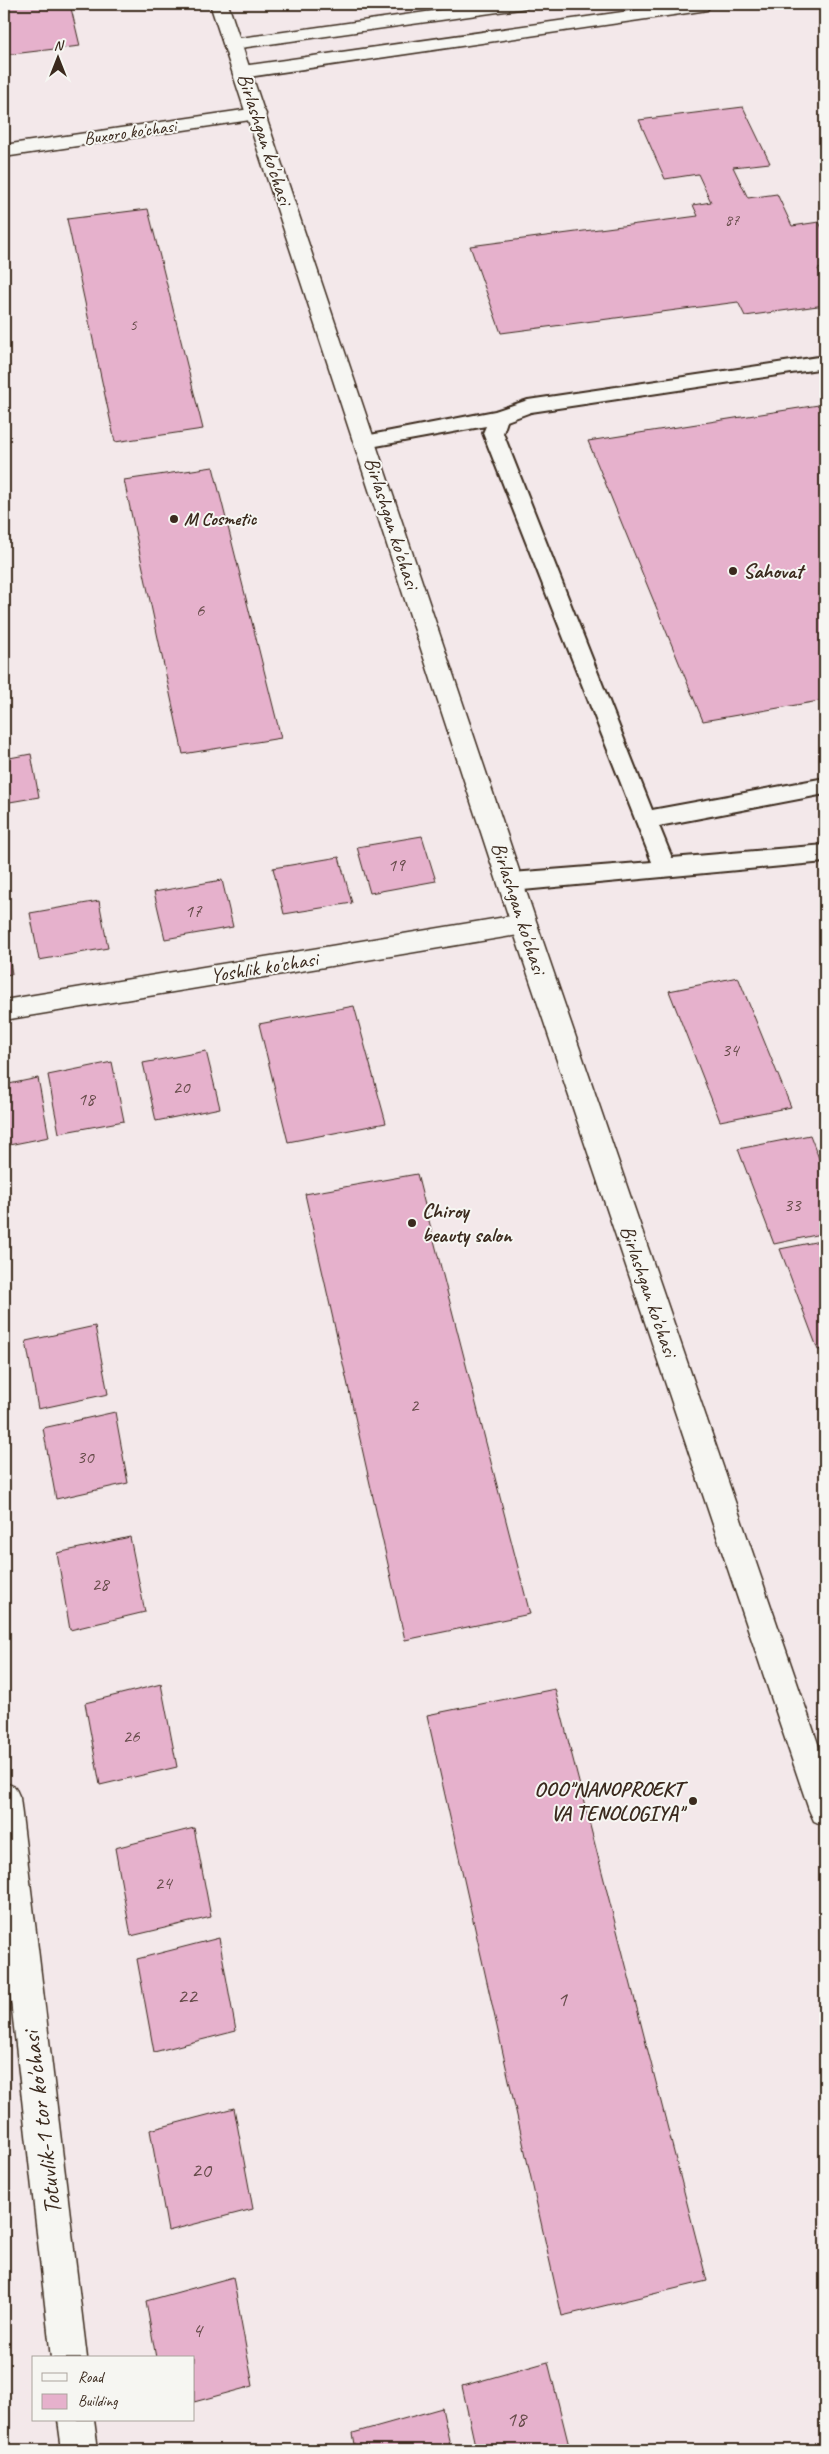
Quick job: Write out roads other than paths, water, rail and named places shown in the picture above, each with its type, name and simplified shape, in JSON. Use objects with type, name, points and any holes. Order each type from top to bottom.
[{"type":"street","name":"Birlashgan ko'chasi","points":[[219,4],[512,882],[524,924],[825,1810]]},
{"type":"street","points":[[233,44],[520,4]]},
{"type":"street","points":[[242,72],[701,6],[700,4]]},
{"type":"street","name":"Buxoro ko'chasi","points":[[4,151],[256,114]]},
{"type":"street","name":"Yoshlik ko'chasi","points":[[4,1010],[524,924]]},
{"type":"street","name":"Totuvlik-1 tor ko'chasi","points":[[4,1798],[69,2356]]},
{"type":"street","points":[[76,2422],[80,2450]]},
{"type":"lane","points":[[365,442],[499,417],[528,406],[825,362]]},
{"type":"lane","points":[[499,417],[493,433],[665,867]]},
{"type":"lane","points":[[645,820],[825,786]]},
{"type":"lane","points":[[512,882],[825,854]]},
{"type":"place","name":"M Cosmetic","points":[[174,519]]},
{"type":"place","name":"Sahovat","points":[[733,571]]},
{"type":"place","name":"Chiroy beauty salon","points":[[412,1223]]},
{"type":"place","name":"ООО\"NANOPROEKT VA TENOLOGIYA\"","points":[[693,1801]]}]
